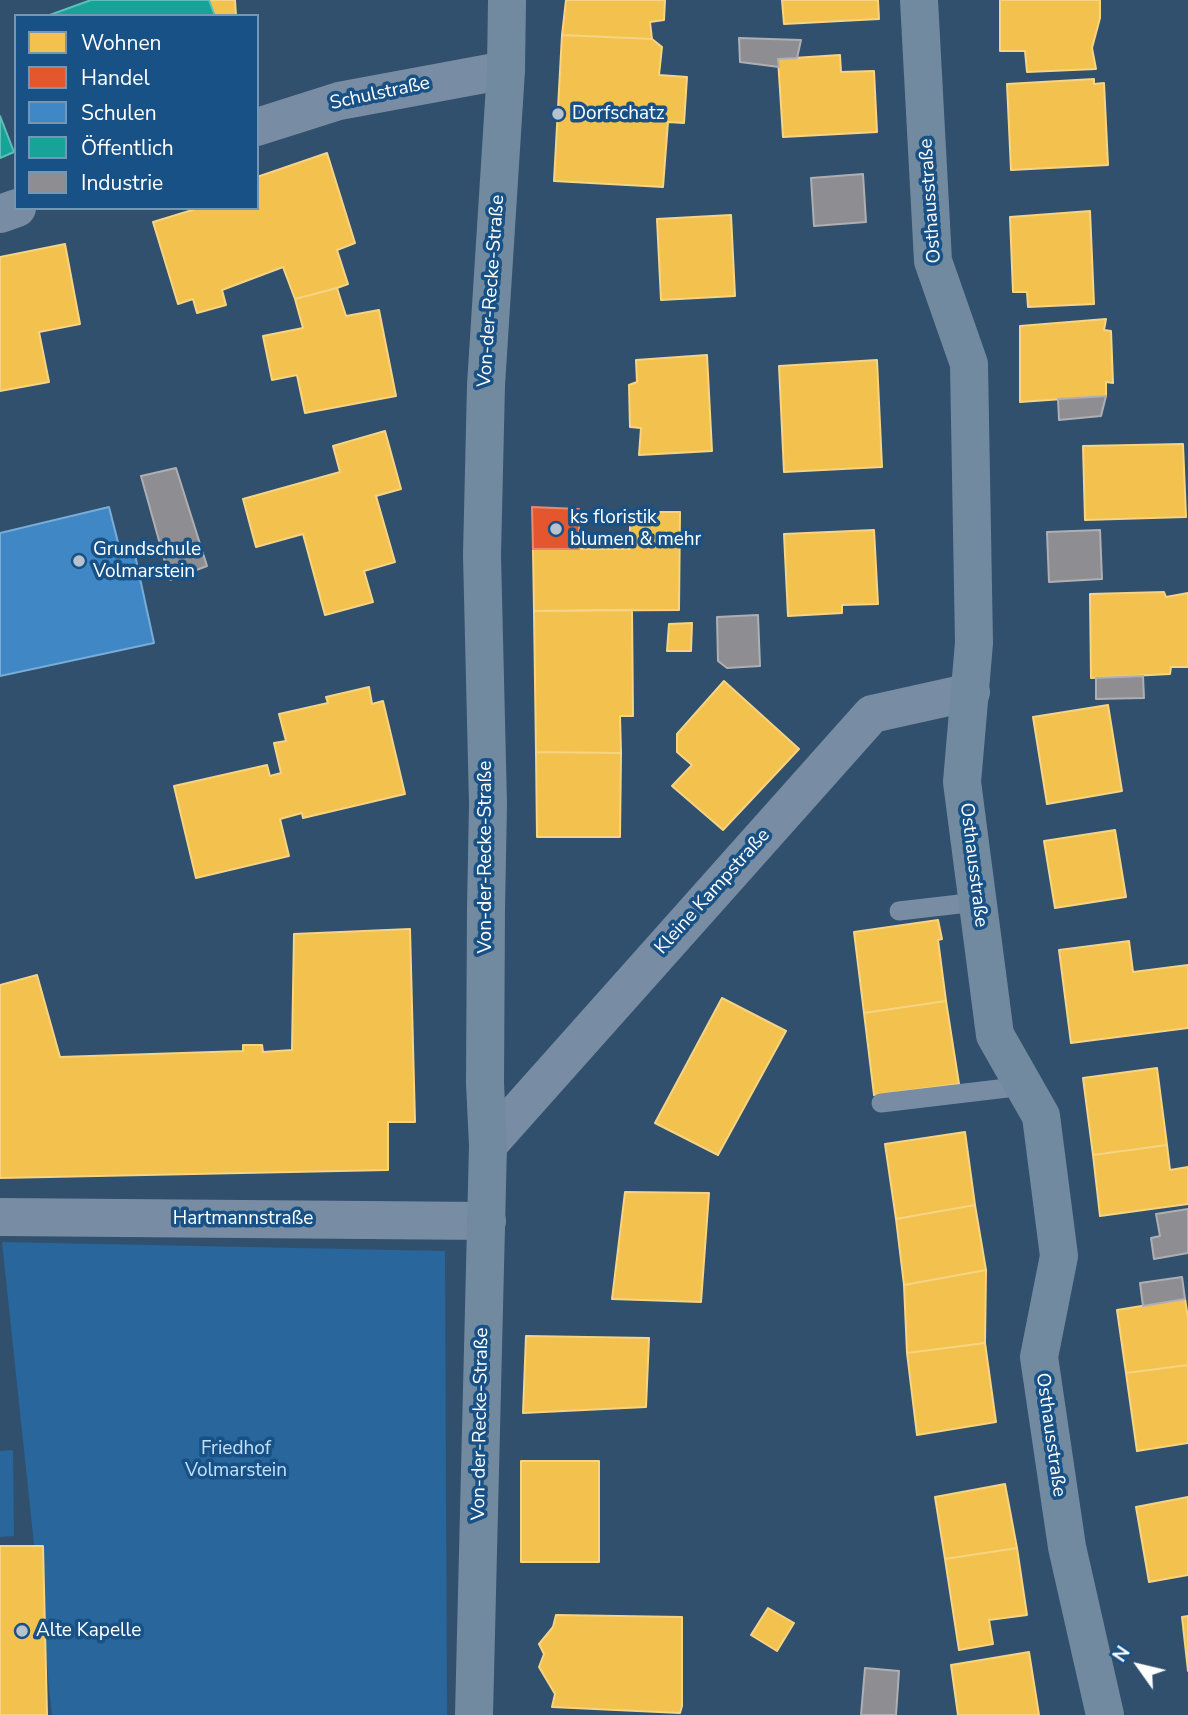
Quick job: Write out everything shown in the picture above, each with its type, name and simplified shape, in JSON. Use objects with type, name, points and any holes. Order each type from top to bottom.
[{"type":"street","name":"Von-der-Recke-Straße","points":[[474,1715],[488,1145],[485,1083],[488,804],[482,542],[486,385],[506,70],[507,0]]},
{"type":"street","name":"Osthausstraße","points":[[919,0],[933,261],[969,364],[974,643],[962,782],[995,1035],[1041,1116],[1059,1256],[1039,1357],[1067,1547],[1105,1715]]},
{"type":"street","name":"Schulstraße","points":[[259,126],[339,101],[506,70]]},
{"type":"street","name":"Kleine Kampstraße","points":[[488,1145],[872,714],[971,692]]},
{"type":"street","name":"Hartmannstraße","points":[[0,1217],[486,1221]]},
{"type":"lane","points":[[899,911],[977,902]]},
{"type":"lane","points":[[881,1103],[1024,1086]]},
{"type":"green space","name":"Friedhof Volmarstein","points":[[2,1242],[445,1251],[447,1715],[52,1715]]},
{"type":"green space","points":[[13,1450],[14,1536],[0,1537],[0,1451]]},
{"type":"building: Wohnen","points":[[209,0],[235,0],[236,14],[214,14]]},
{"type":"building: Wohnen","points":[[566,0],[665,0],[664,20],[650,22],[652,39],[562,35]]},
{"type":"building: Wohnen","points":[[782,0],[878,0],[879,19],[784,24]]},
{"type":"building: Wohnen","points":[[1000,0],[1100,0],[1100,18],[1092,48],[1096,69],[1027,72],[1025,51],[1000,51]]},
{"type":"building: Wohnen","points":[[562,35],[652,39],[662,47],[659,75],[687,77],[684,123],[668,122],[663,187],[554,181]]},
{"type":"building: Wohnen","points":[[840,55],[841,72],[874,71],[877,132],[783,137],[778,59]]},
{"type":"building: Wohnen","points":[[1094,79],[1094,84],[1104,83],[1108,165],[1011,170],[1007,84]]},
{"type":"building: Wohnen","points":[[327,153],[355,243],[337,250],[348,284],[295,299],[283,267],[222,290],[226,305],[197,313],[193,299],[178,304],[153,222],[192,210],[259,210],[259,176]]},
{"type":"building: Wohnen","points":[[1090,211],[1094,304],[1028,307],[1027,292],[1013,292],[1010,217]]},
{"type":"building: Wohnen","points":[[731,215],[735,296],[661,300],[657,219]]},
{"type":"building: Wohnen","points":[[65,244],[80,324],[39,332],[49,382],[0,391],[0,257]]},
{"type":"building: Wohnen","points":[[337,288],[346,316],[379,310],[396,396],[305,413],[297,375],[272,380],[263,336],[303,328],[295,299]]},
{"type":"building: Wohnen","points":[[1106,319],[1104,330],[1111,331],[1113,383],[1106,382],[1106,396],[1020,402],[1020,326]]},
{"type":"building: Wohnen","points":[[707,355],[712,451],[639,455],[641,428],[630,427],[629,385],[637,382],[636,360]]},
{"type":"building: Wohnen","points":[[877,360],[882,467],[784,472],[779,366]]},
{"type":"building: Wohnen","points":[[385,431],[401,489],[376,496],[395,562],[364,571],[373,602],[325,615],[303,534],[256,547],[243,499],[340,472],[333,446]]},
{"type":"building: Wohnen","points":[[1183,444],[1186,517],[1085,520],[1083,446]]},
{"type":"building: Wohnen","points":[[630,512],[680,512],[679,610],[534,611],[533,549],[630,549]]},
{"type":"building: Wohnen","points":[[874,530],[878,604],[842,605],[842,613],[788,616],[784,534]]},
{"type":"building: Wohnen","points":[[1164,592],[1166,597],[1188,593],[1188,667],[1171,667],[1170,674],[1091,678],[1090,594]]},
{"type":"building: Wohnen","points":[[632,610],[633,716],[620,716],[621,753],[536,752],[534,611]]},
{"type":"building: Wohnen","points":[[692,623],[691,651],[667,651],[669,624]]},
{"type":"building: Wohnen","points":[[724,681],[799,749],[723,830],[672,786],[692,765],[677,752],[677,734]]},
{"type":"building: Wohnen","points":[[369,687],[372,704],[383,701],[405,794],[303,818],[302,813],[280,819],[289,856],[196,878],[174,786],[267,765],[270,776],[281,773],[274,743],[286,741],[279,714],[328,703],[326,697]]},
{"type":"building: Wohnen","points":[[1108,705],[1122,791],[1047,804],[1033,717]]},
{"type":"building: Wohnen","points":[[536,752],[621,753],[620,837],[537,837]]},
{"type":"building: Wohnen","points":[[1115,830],[1126,897],[1055,908],[1044,841]]},
{"type":"building: Wohnen","points":[[938,920],[942,939],[938,940],[946,1001],[864,1013],[854,932]]},
{"type":"building: Wohnen","points":[[410,929],[415,1122],[388,1122],[388,1170],[0,1178],[0,985],[37,975],[60,1057],[243,1051],[243,1045],[262,1045],[263,1052],[292,1050],[294,934]]},
{"type":"building: Wohnen","points":[[1129,941],[1133,972],[1188,965],[1188,1028],[1071,1043],[1059,950]]},
{"type":"building: Wohnen","points":[[722,998],[786,1031],[718,1155],[655,1123]]},
{"type":"building: Wohnen","points":[[946,1001],[959,1084],[874,1095],[864,1013]]},
{"type":"building: Wohnen","points":[[1157,1068],[1167,1145],[1093,1155],[1083,1078]]},
{"type":"building: Wohnen","points":[[965,1132],[975,1205],[896,1219],[885,1144]]},
{"type":"building: Wohnen","points":[[1167,1145],[1170,1170],[1188,1167],[1188,1204],[1100,1216],[1093,1155]]},
{"type":"building: Wohnen","points":[[625,1192],[709,1193],[701,1302],[612,1299]]},
{"type":"building: Wohnen","points":[[975,1205],[986,1270],[904,1285],[896,1219]]},
{"type":"building: Wohnen","points":[[986,1270],[985,1343],[907,1353],[904,1285]]},
{"type":"building: Wohnen","points":[[1185,1299],[1188,1318],[1188,1365],[1126,1373],[1117,1310]]},
{"type":"building: Wohnen","points":[[526,1336],[649,1338],[646,1407],[523,1413]]},
{"type":"building: Wohnen","points":[[985,1343],[996,1422],[917,1435],[907,1353]]},
{"type":"building: Wohnen","points":[[1188,1365],[1188,1443],[1137,1451],[1126,1373]]},
{"type":"building: Wohnen","points":[[521,1461],[599,1461],[599,1562],[521,1562]]},
{"type":"building: Wohnen","points":[[1005,1484],[1017,1548],[945,1559],[935,1497]]},
{"type":"building: Wohnen","points":[[1188,1497],[1188,1575],[1149,1582],[1136,1507]]},
{"type":"building: Wohnen","name":"Alte Kapelle","points":[[0,1546],[43,1546],[47,1715],[0,1715]]},
{"type":"building: Wohnen","points":[[1017,1548],[1027,1615],[989,1620],[993,1644],[959,1650],[945,1559]]},
{"type":"building: Wohnen","points":[[768,1608],[794,1623],[777,1651],[751,1635]]},
{"type":"building: Wohnen","points":[[556,1615],[682,1617],[680,1713],[552,1707],[555,1694],[539,1667],[544,1654],[539,1644],[553,1627]]},
{"type":"building: Wohnen","points":[[1188,1616],[1188,1671],[1182,1617]]},
{"type":"building: Wohnen","points":[[1029,1652],[1039,1715],[958,1715],[951,1665]]},
{"type":"building: Handel","name":"ks floristik blumen & mehr","points":[[532,507],[579,509],[579,549],[533,549]]},
{"type":"building: Schulen","points":[[109,507],[122,558],[135,555],[154,643],[0,676],[0,533]]},
{"type":"building: Öffentlich","points":[[91,0],[209,0],[214,14],[52,14]]},
{"type":"building: Öffentlich","points":[[0,116],[14,152],[0,158]]},
{"type":"building: Industrie","points":[[739,38],[801,40],[797,58],[778,59],[779,67],[740,62]]},
{"type":"building: Industrie","points":[[863,174],[866,222],[814,226],[811,178]]},
{"type":"building: Industrie","points":[[1106,396],[1101,416],[1059,420],[1058,399]]},
{"type":"building: Industrie","points":[[176,468],[207,566],[170,580],[141,476]]},
{"type":"building: Industrie","points":[[1100,530],[1102,579],[1049,582],[1047,532]]},
{"type":"building: Industrie","points":[[758,615],[760,666],[727,668],[718,661],[717,617]]},
{"type":"building: Industrie","points":[[1143,676],[1144,698],[1096,699],[1096,678]]},
{"type":"building: Industrie","points":[[1188,1209],[1188,1253],[1154,1259],[1151,1238],[1160,1236],[1156,1214]]},
{"type":"building: Industrie","points":[[1182,1277],[1185,1299],[1143,1306],[1140,1283]]},
{"type":"building: Industrie","points":[[865,1668],[899,1671],[896,1715],[861,1715]]},
{"type":"place","name":"Dorfschatz","points":[[558,114]]},
{"type":"place","name":"ks floristik blumen & mehr","points":[[556,529]]},
{"type":"place","name":"Grundschule Volmarstein","points":[[79,561]]},
{"type":"place","name":"Alte Kapelle","points":[[22,1631]]}]
